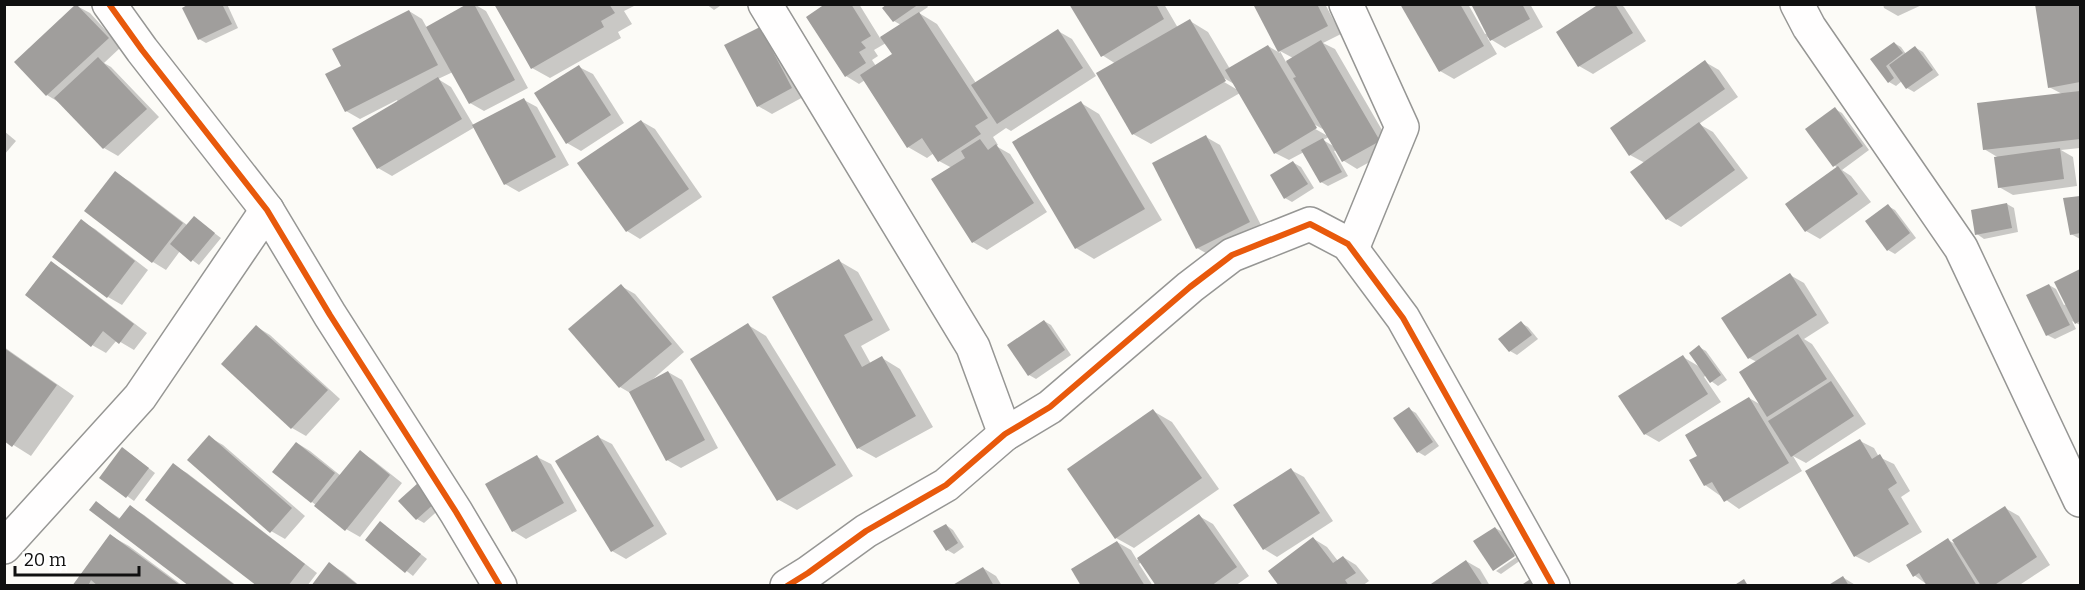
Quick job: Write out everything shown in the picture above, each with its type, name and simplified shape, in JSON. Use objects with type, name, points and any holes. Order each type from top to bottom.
[{"type":"street","points":[[109,4],[142,50],[267,210],[330,315],[500,585]]},
{"type":"street","points":[[765,4],[973,347],[1005,434]]},
{"type":"street","points":[[1346,4],[1402,127],[1352,249]]},
{"type":"street","points":[[1797,4],[1809,27],[1961,248],[2080,500]]},
{"type":"street","points":[[4,547],[140,397],[267,210]]},
{"type":"street","points":[[788,585],[866,531],[946,485],[1005,434],[1050,407],[1232,255],[1310,224],[1348,244],[1403,318],[1553,585]]},
{"type":"building","points":[[76,4],[109,38],[46,96],[14,62]]},
{"type":"building","points":[[189,4],[222,4],[232,24],[198,40],[182,8]]},
{"type":"building","points":[[467,4],[474,4],[515,80],[469,104],[426,27]]},
{"type":"building","points":[[494,4],[609,4],[615,13],[601,21],[604,27],[531,69]]},
{"type":"building","points":[[825,4],[851,4],[871,36],[861,42],[866,48],[859,52],[866,63],[845,77],[806,17]]},
{"type":"building","points":[[887,4],[919,4],[893,22],[882,8]]},
{"type":"building","points":[[1069,4],[1156,4],[1164,19],[1101,57]]},
{"type":"building","points":[[1253,4],[1317,4],[1328,26],[1278,52]]},
{"type":"building","points":[[1400,4],[1460,4],[1484,46],[1439,72]]},
{"type":"building","points":[[1471,4],[1522,4],[1530,19],[1490,41]]},
{"type":"building","points":[[1599,4],[1615,4],[1633,33],[1578,67],[1556,32]]},
{"type":"building","points":[[2035,4],[2080,4],[2080,82],[2048,88]]},
{"type":"building","points":[[409,10],[438,65],[345,112],[325,74],[341,66],[332,49]]},
{"type":"building","points":[[919,12],[988,118],[975,126],[981,134],[938,162],[922,138],[907,148],[860,75],[892,54],[880,37]]},
{"type":"building","points":[[1190,19],[1226,81],[1132,135],[1096,73]]},
{"type":"building","points":[[760,27],[792,88],[757,107],[724,45]]},
{"type":"building","points":[[1058,29],[1083,68],[997,124],[971,85]]},
{"type":"building","points":[[1321,40],[1380,141],[1342,162],[1293,78],[1296,77],[1286,61]]},
{"type":"building","points":[[1894,42],[1903,53],[1886,66],[1894,78],[1888,83],[1870,59]]},
{"type":"building","points":[[1268,45],[1317,128],[1274,154],[1225,70]]},
{"type":"building","points":[[1915,46],[1933,70],[1906,89],[1889,65]]},
{"type":"building","points":[[98,57],[147,109],[103,149],[54,98]]},
{"type":"building","points":[[1705,60],[1725,89],[1629,156],[1610,128]]},
{"type":"building","points":[[579,65],[611,115],[566,144],[534,93]]},
{"type":"building","points":[[438,77],[462,119],[377,169],[352,128]]},
{"type":"building","points":[[2080,91],[2080,139],[1983,150],[1977,103]]},
{"type":"building","points":[[524,98],[556,157],[504,185],[472,125]]},
{"type":"building","points":[[1081,101],[1145,209],[1075,249],[1012,142]]},
{"type":"building","points":[[1835,107],[1863,146],[1833,167],[1805,129]]},
{"type":"building","points":[[641,120],[689,189],[626,232],[577,163]]},
{"type":"building","points":[[1699,122],[1735,170],[1666,220],[1630,172]]},
{"type":"building","points":[[1206,135],[1250,222],[1196,249],[1152,163]]},
{"type":"building","points":[[1323,138],[1342,172],[1320,183],[1301,150]]},
{"type":"building","points":[[980,139],[988,150],[996,144],[1034,203],[972,243],[931,179],[965,158],[961,151]]},
{"type":"building","points":[[2060,148],[2064,179],[1998,188],[1994,157]]},
{"type":"building","points":[[1293,161],[1308,184],[1284,199],[1270,175]]},
{"type":"building","points":[[1838,166],[1858,194],[1805,232],[1785,204]]},
{"type":"building","points":[[115,171],[183,223],[152,263],[84,211]]},
{"type":"building","points":[[2080,196],[2080,233],[2070,235],[2063,198]]},
{"type":"building","points":[[2007,203],[2012,228],[1975,235],[1971,210]]},
{"type":"building","points":[[1888,204],[1910,233],[1887,251],[1865,221]]},
{"type":"building","points":[[194,216],[215,233],[191,262],[170,244]]},
{"type":"building","points":[[81,219],[135,261],[107,298],[52,257]]},
{"type":"building","points":[[839,259],[873,320],[844,335],[862,367],[882,356],[916,416],[857,449],[772,297]]},
{"type":"building","points":[[51,261],[134,324],[119,344],[103,331],[91,347],[25,295]]},
{"type":"building","points":[[2080,269],[2080,321],[2075,324],[2054,282]]},
{"type":"building","points":[[1790,273],[1817,315],[1748,359],[1721,318]]},
{"type":"building","points":[[621,284],[672,344],[619,388],[568,329]]},
{"type":"building","points":[[2049,284],[2070,325],[2046,336],[2026,295]]},
{"type":"building","points":[[1044,320],[1065,350],[1028,376],[1007,345]]},
{"type":"building","points":[[1521,321],[1532,335],[1509,352],[1498,339]]},
{"type":"building","points":[[748,323],[836,465],[777,501],[690,359]]},
{"type":"building","points":[[256,325],[328,390],[291,429],[221,364]]},
{"type":"building","points":[[1798,334],[1827,379],[1767,417],[1739,372]]},
{"type":"building","points":[[1699,345],[1721,375],[1710,383],[1689,353]]},
{"type":"building","points":[[4,348],[57,385],[12,447],[4,441]]},
{"type":"building","points":[[1683,355],[1708,394],[1644,435],[1618,396]]},
{"type":"building","points":[[668,371],[705,440],[666,461],[629,392]]},
{"type":"building","points":[[1831,381],[1854,416],[1791,457],[1768,421]]},
{"type":"building","points":[[1749,397],[1789,463],[1724,502],[1712,482],[1704,486],[1689,460],[1697,456],[1685,435]]},
{"type":"building","points":[[1409,407],[1433,442],[1417,453],[1393,418]]},
{"type":"building","points":[[1153,409],[1202,478],[1115,539],[1067,469]]},
{"type":"building","points":[[209,435],[292,508],[270,533],[187,460]]},
{"type":"building","points":[[598,435],[654,526],[611,552],[555,461]]},
{"type":"building","points":[[1860,439],[1872,459],[1880,454],[1897,483],[1888,489],[1909,524],[1854,557],[1805,471]]},
{"type":"building","points":[[296,442],[335,473],[311,503],[272,472]]},
{"type":"building","points":[[122,447],[149,468],[126,498],[99,478]]},
{"type":"building","points":[[360,450],[390,475],[345,531],[314,506]]},
{"type":"building","points":[[537,455],[564,503],[512,532],[485,484]]},
{"type":"building","points":[[173,463],[305,564],[288,586],[257,586],[145,500]]},
{"type":"building","points":[[1291,468],[1320,513],[1263,550],[1233,505]]},
{"type":"building","points":[[418,483],[436,502],[416,520],[398,501]]},
{"type":"building","points":[[96,501],[119,519],[130,505],[236,586],[189,586],[89,510]]},
{"type":"building","points":[[2005,506],[2037,557],[1993,586],[1981,586],[1952,540]]},
{"type":"building","points":[[1199,514],[1237,567],[1211,586],[1156,586],[1137,558]]},
{"type":"building","points":[[380,521],[421,554],[405,573],[365,540]]},
{"type":"building","points":[[946,524],[958,543],[946,551],[933,531]]},
{"type":"building","points":[[1495,527],[1515,556],[1493,571],[1473,541]]},
{"type":"building","points":[[110,534],[181,586],[98,586],[91,580],[88,586],[72,586]]},
{"type":"building","points":[[1313,537],[1333,563],[1343,556],[1356,573],[1345,580],[1349,586],[1279,586],[1268,571]]},
{"type":"building","points":[[1948,538],[1977,586],[1927,586],[1919,573],[1913,577],[1906,565]]},
{"type":"building","points":[[1117,541],[1145,586],[1081,586],[1071,569]]},
{"type":"building","points":[[1466,560],[1483,586],[1428,586]]},
{"type":"building","points":[[329,562],[359,586],[311,586]]},
{"type":"building","points":[[983,567],[994,586],[951,586]]},
{"type":"building","points":[[1843,576],[1849,586],[1827,586]]},
{"type":"building","points":[[1532,578],[1536,586],[1520,586]]},
{"type":"building","points":[[1744,579],[1748,586],[1733,586]]},
{"type":"cycle path","points":[[109,4],[142,50],[267,210],[500,586]]},
{"type":"cycle path","points":[[787,586],[866,531],[946,485],[1005,434],[1050,407],[1190,287],[1232,255],[1310,224],[1348,244],[1403,318],[1553,586]]}]
